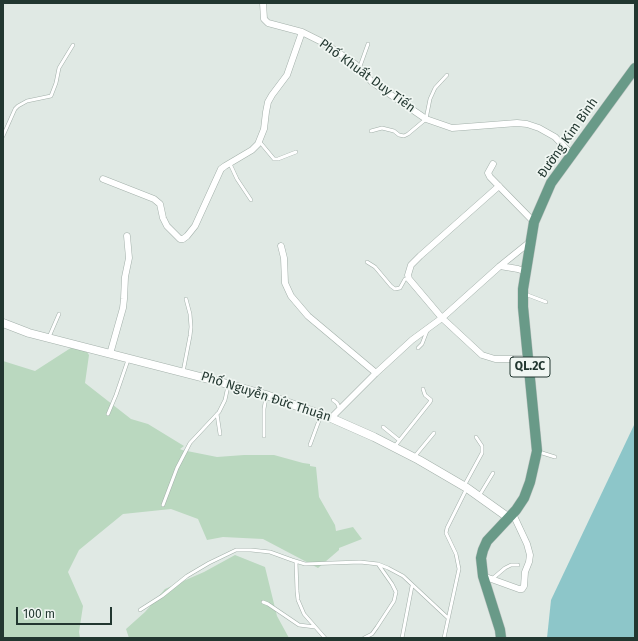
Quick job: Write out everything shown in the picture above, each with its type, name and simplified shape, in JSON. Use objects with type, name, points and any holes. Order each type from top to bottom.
[{"type":"main road","name":"Đường Kim Bình","points":[[501,638],[487,577],[481,558],[487,541],[511,516],[524,498],[530,482],[537,451],[523,307],[523,293],[534,222],[551,183],[635,68]]},
{"type":"street","name":"Phố Khuất Duy Tiến","points":[[263,3],[264,19],[268,23],[302,32],[324,44],[354,64],[375,85],[426,119],[444,126],[458,128],[517,122],[527,124],[539,128],[555,137],[572,155]]},
{"type":"street","points":[[103,179],[154,199],[160,204],[163,218],[167,226],[176,235],[183,239],[193,230],[217,174],[229,163],[252,150],[259,142],[264,129],[268,102],[287,75],[302,32]]},
{"type":"street","points":[[492,164],[488,173],[490,177],[534,222]]},
{"type":"street","points":[[499,186],[411,265],[408,276],[442,318],[482,355],[495,359],[529,359]]},
{"type":"street","points":[[110,354],[123,308],[125,277],[130,258],[127,236]]},
{"type":"street","points":[[332,418],[376,373],[412,340],[442,318],[500,266],[531,241]]},
{"type":"street","points":[[281,246],[284,258],[285,283],[291,296],[308,316],[376,373]]},
{"type":"street","points":[[500,266],[526,272]]},
{"type":"street","name":"Phố Nguyễn Đức Thuận","points":[[3,323],[18,330],[228,384],[266,395],[332,418],[394,447],[465,487],[511,516]]},
{"type":"street","points":[[487,577],[519,589],[522,589],[524,586],[525,572],[530,555],[527,544],[511,516]]},
{"type":"lane","points":[[359,69],[368,44]]},
{"type":"lane","points":[[3,136],[18,106],[27,101],[51,96],[56,83],[59,68],[74,45]]},
{"type":"lane","points":[[371,131],[382,128],[394,131],[399,135],[404,136],[426,119],[430,99],[435,88],[447,75]]},
{"type":"lane","points":[[259,142],[274,159],[278,159],[296,152]]},
{"type":"lane","points":[[229,163],[237,179],[251,200]]},
{"type":"lane","points":[[367,262],[375,267],[386,281],[395,289],[400,288],[405,279],[409,279]]},
{"type":"lane","points":[[523,293],[546,302]]},
{"type":"lane","points":[[182,372],[191,327],[190,314],[186,299]]},
{"type":"lane","points":[[49,337],[59,314]]},
{"type":"lane","points":[[418,348],[422,344],[428,329]]},
{"type":"lane","points":[[108,414],[129,358]]},
{"type":"lane","points":[[163,506],[177,468],[190,443],[217,414],[225,400],[228,384]]},
{"type":"lane","points":[[394,447],[431,400],[425,395],[423,389]]},
{"type":"lane","points":[[264,436],[264,409],[266,395]]},
{"type":"lane","points":[[333,400],[337,403],[340,409]]},
{"type":"lane","points":[[217,414],[220,434]]},
{"type":"lane","points":[[310,445],[321,414]]},
{"type":"lane","points":[[383,427],[399,440]]},
{"type":"lane","points":[[414,458],[434,433]]},
{"type":"lane","points":[[444,638],[459,569],[456,554],[446,533],[465,487],[482,453],[482,446],[476,437]]},
{"type":"lane","points":[[537,451],[554,457]]},
{"type":"lane","points":[[479,496],[493,473]]},
{"type":"lane","points":[[140,610],[162,596],[186,576],[223,555],[236,550],[251,550],[270,552],[305,564],[360,562],[378,564],[402,576],[448,618]]},
{"type":"lane","points":[[296,562],[298,600],[304,614],[325,638]]},
{"type":"lane","points":[[364,638],[372,634],[377,627],[394,601],[396,592],[378,564]]},
{"type":"lane","points":[[487,577],[511,565],[518,565]]},
{"type":"lane","points":[[402,638],[412,586]]},
{"type":"lane","points":[[263,602],[299,625],[315,628]]},
{"type":"green space","points":[[80,342],[89,355],[85,383],[131,419],[148,424],[184,446],[180,449],[182,450],[217,457],[274,455],[310,464],[310,466],[316,467],[319,497],[335,525],[336,531],[353,527],[362,539],[339,548],[339,550],[318,568],[263,539],[223,537],[207,540],[198,519],[171,509],[123,514],[79,550],[68,572],[83,606],[79,632],[80,638],[3,638],[3,361],[35,371]]},
{"type":"green space","points":[[235,555],[265,567],[277,616],[289,638],[129,638],[126,629],[145,612],[165,589],[204,572]]},
{"type":"water","points":[[635,423],[635,638],[547,638],[551,600]]}]
